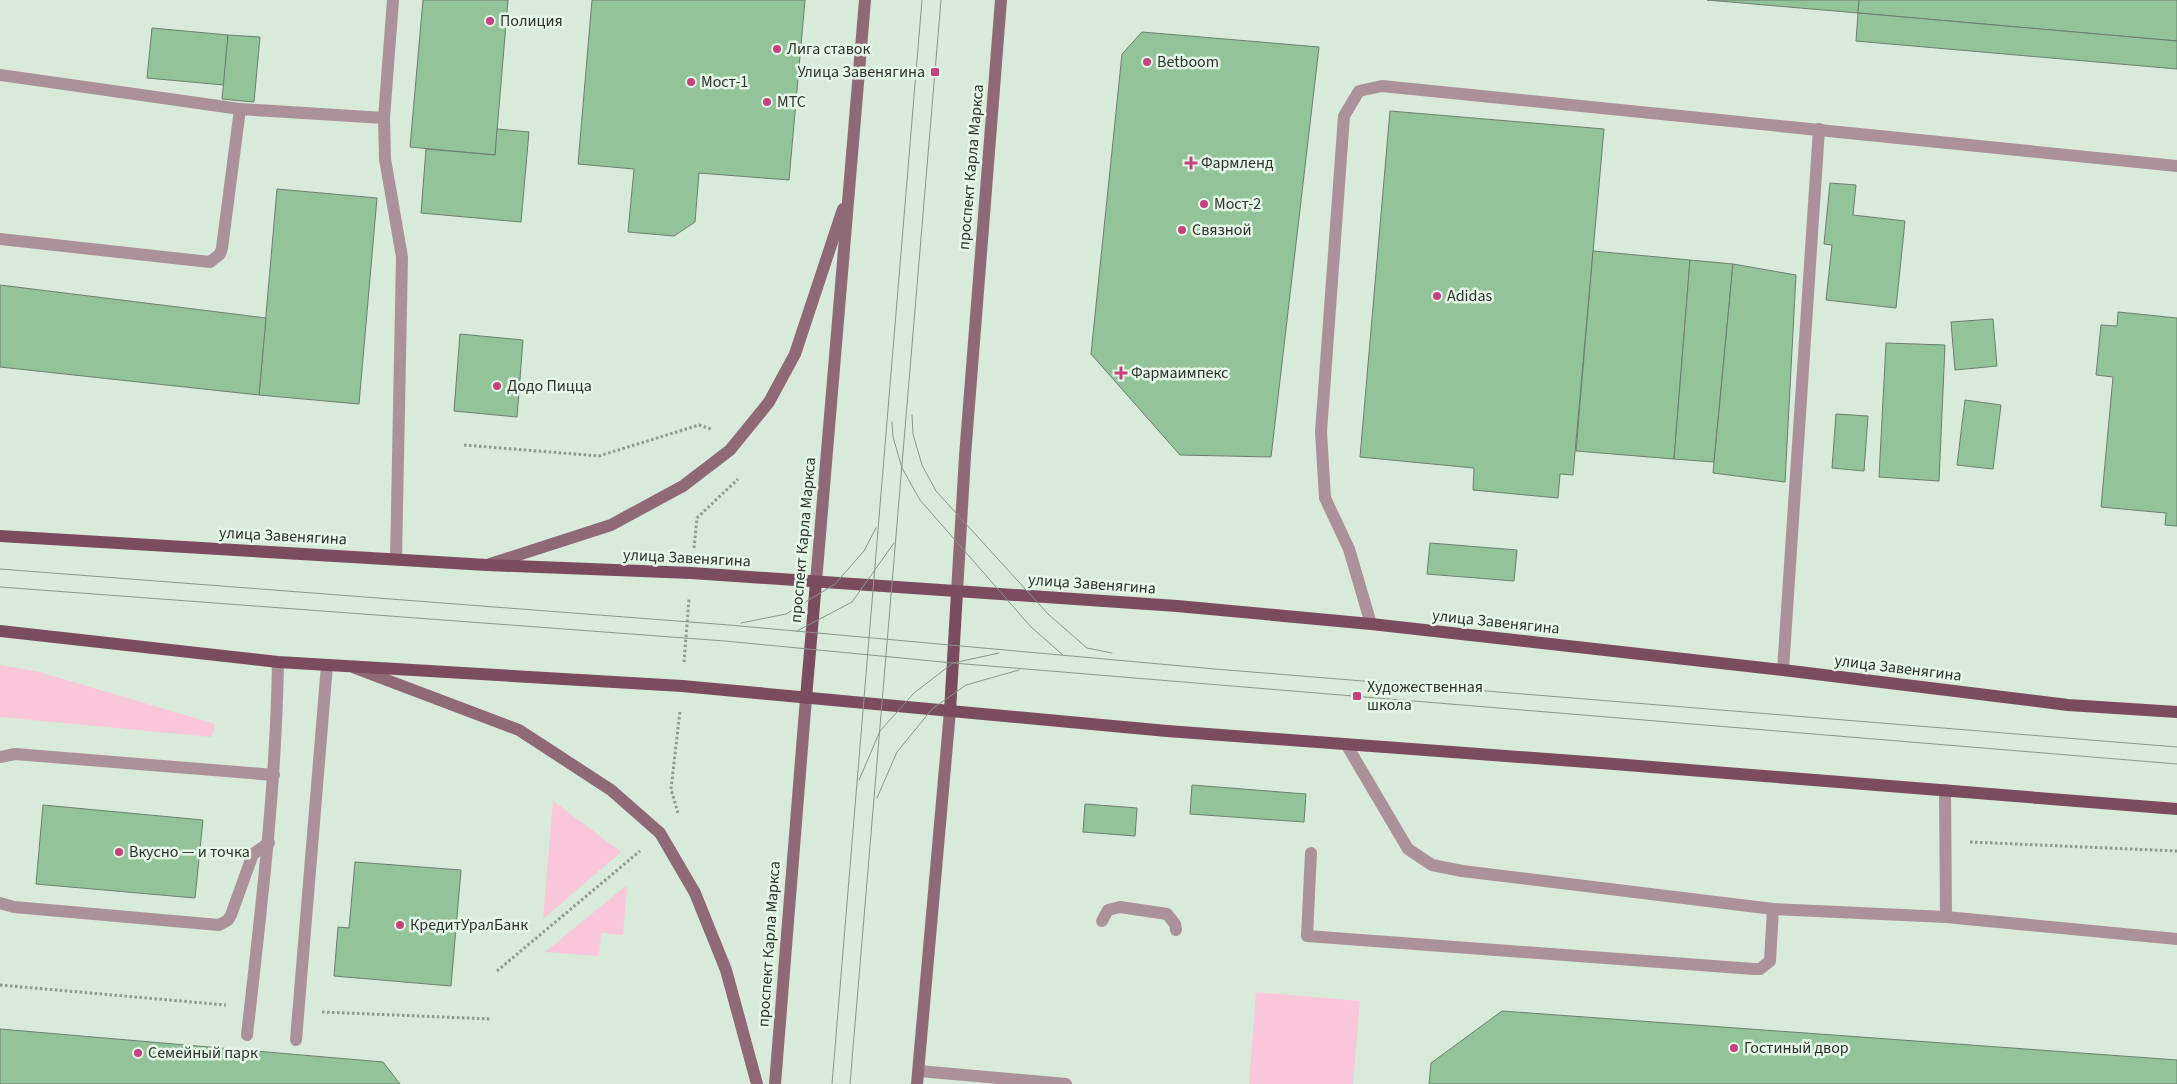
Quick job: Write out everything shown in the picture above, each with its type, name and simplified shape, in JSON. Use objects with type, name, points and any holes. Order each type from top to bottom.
[{"type":"main road","name":"проспект Карла Маркса","points":[[775,1084],[865,0]]},
{"type":"main road","name":"проспект Карла Маркса","points":[[918,1084],[950,711],[965,456],[1001,0]]},
{"type":"main road","points":[[487,565],[611,525],[683,486],[730,450],[769,402],[795,354],[849,190]]},
{"type":"main road","name":"улица Завенягина","points":[[0,536],[487,565],[691,574],[1177,606],[1371,624],[1783,670],[2068,705],[2177,712]]},
{"type":"main road","points":[[0,630],[278,662],[682,686],[1167,731],[2177,809]]},
{"type":"main road","points":[[351,666],[519,730],[612,790],[660,833],[695,892],[726,970],[757,1084]]},
{"type":"lane","points":[[393,0],[384,118],[385,159],[402,257],[396,559]]},
{"type":"lane","points":[[0,75],[240,109],[384,118]]},
{"type":"lane","points":[[1371,624],[1349,549],[1325,498],[1321,432],[1344,116],[1359,91],[1382,86],[2177,166]]},
{"type":"lane","points":[[0,239],[210,262],[220,254],[222,248],[240,109]]},
{"type":"lane","points":[[1783,670],[1819,129]]},
{"type":"lane","points":[[247,1035],[269,843],[274,775],[278,662]]},
{"type":"lane","points":[[296,1040],[327,665]]},
{"type":"lane","points":[[1346,744],[1408,849],[1432,865],[1462,871],[1773,909],[1946,917],[2177,939]]},
{"type":"lane","points":[[0,757],[15,754],[274,775]]},
{"type":"lane","points":[[1945,790],[1946,917]]},
{"type":"lane","points":[[0,902],[14,907],[220,925],[228,920],[253,854],[269,843]]},
{"type":"lane","points":[[1311,853],[1307,936],[1754,970],[1760,969],[1770,960],[1773,909]]},
{"type":"lane","points":[[1102,921],[1108,910],[1120,907],[1167,914],[1175,924],[1176,930]]},
{"type":"lane","points":[[919,1071],[1066,1084]]},
{"type":"path","points":[[464,445],[599,456],[699,425],[711,429]]},
{"type":"path","points":[[678,814],[671,789],[697,518],[739,477]]},
{"type":"path","points":[[1945,841],[2177,851]]},
{"type":"path","points":[[497,971],[642,850]]},
{"type":"shaded area","points":[[0,665],[36,671],[215,724],[212,737],[0,717]]},
{"type":"shaded area","points":[[553,801],[621,852],[543,919]]},
{"type":"shaded area","points":[[627,885],[623,935],[601,933],[599,956],[545,952]]},
{"type":"shaded area","points":[[1256,992],[1360,1001],[1353,1084],[1249,1084]]},
{"type":"building","points":[[423,0],[508,0],[495,155],[410,147]]},
{"type":"building","name":"Мост-1","points":[[592,0],[805,0],[789,180],[699,173],[695,222],[674,236],[628,232],[634,169],[578,164]]},
{"type":"building","points":[[1707,0],[1859,0],[1858,13]]},
{"type":"building","points":[[1859,0],[2177,0],[2177,41],[1858,13]]},
{"type":"building","points":[[1858,13],[2177,41],[2177,69],[1856,41]]},
{"type":"building","points":[[152,28],[228,35],[224,85],[147,78]]},
{"type":"building","name":"Мост-2","points":[[1142,32],[1319,47],[1271,457],[1180,455],[1091,354],[1122,54]]},
{"type":"building","points":[[228,35],[260,37],[254,102],[222,99]]},
{"type":"building","points":[[1390,111],[1604,129],[1573,475],[1560,474],[1558,498],[1473,490],[1474,468],[1360,457]]},
{"type":"building","points":[[497,129],[529,132],[521,222],[421,213],[426,149],[495,155]]},
{"type":"building","points":[[1830,183],[1856,185],[1853,215],[1905,221],[1896,308],[1826,300],[1832,245],[1824,244]]},
{"type":"building","points":[[277,189],[377,198],[359,404],[259,395]]},
{"type":"building","points":[[1593,251],[1690,260],[1674,459],[1576,451]]},
{"type":"building","points":[[1690,260],[1733,264],[1714,462],[1674,459]]},
{"type":"building","points":[[1733,264],[1796,275],[1785,482],[1713,473]]},
{"type":"building","points":[[0,285],[266,318],[259,395],[0,367]]},
{"type":"building","points":[[2118,312],[2177,318],[2177,526],[2165,525],[2166,513],[2101,507],[2113,377],[2096,375],[2101,325],[2117,326]]},
{"type":"building","points":[[1993,319],[1997,366],[1955,370],[1951,322]]},
{"type":"building","points":[[460,334],[523,340],[517,417],[454,411]]},
{"type":"building","points":[[1886,343],[1945,345],[1939,481],[1879,477]]},
{"type":"building","points":[[1965,400],[2001,405],[1993,469],[1957,465]]},
{"type":"building","points":[[1836,414],[1868,416],[1864,471],[1832,468]]},
{"type":"building","points":[[1430,543],[1517,550],[1514,581],[1427,574]]},
{"type":"building","points":[[1192,785],[1306,794],[1304,822],[1190,814]]},
{"type":"building","points":[[1085,804],[1137,808],[1135,836],[1083,832]]},
{"type":"building","name":"Вкусно — и точка","points":[[43,805],[203,820],[195,898],[36,884]]},
{"type":"building","points":[[355,862],[461,870],[451,986],[334,976],[338,927],[349,928]]},
{"type":"building","name":"Гостиный двор","points":[[1502,1011],[2177,1060],[2177,1084],[1429,1084],[1431,1063]]},
{"type":"building","name":"Семейный парк","points":[[0,1029],[383,1062],[400,1084],[0,1084]]},
{"type":"tram line","points":[[832,1084],[922,0]]},
{"type":"tram line","points":[[850,1084],[941,0]]},
{"type":"tram line","points":[[912,415],[913,434],[922,465],[936,491],[1048,614],[1087,648],[1112,653]]},
{"type":"tram line","points":[[892,422],[893,437],[902,468],[920,500],[1031,627],[1063,655]]},
{"type":"tram line","points":[[741,623],[786,614],[835,584],[864,551],[876,528]]},
{"type":"tram line","points":[[797,631],[852,602],[894,543]]},
{"type":"tram line","points":[[0,569],[729,625],[1215,669],[2177,747]]},
{"type":"tram line","points":[[0,587],[725,641],[953,663],[2177,764]]},
{"type":"tram line","points":[[859,780],[880,731],[914,693],[953,663],[999,653]]},
{"type":"tram line","points":[[877,798],[897,752],[932,709],[966,685],[1019,670]]},
{"type":"place","name":"Полиция","points":[[490,21]]},
{"type":"place","name":"Лига ставок","points":[[777,49]]},
{"type":"place","name":"Betboom","points":[[1147,62]]},
{"type":"place","name":"Улица Завенягина","points":[[935,72]]},
{"type":"place","name":"Мост-1","points":[[691,82]]},
{"type":"place","name":"МТС","points":[[767,102]]},
{"type":"place","name":"Фармленд","points":[[1191,163]]},
{"type":"place","name":"Мост-2","points":[[1204,204]]},
{"type":"place","name":"Связной","points":[[1182,230]]},
{"type":"place","name":"Adidas","points":[[1437,296]]},
{"type":"place","name":"Фармаимпекс","points":[[1121,373]]},
{"type":"place","name":"Додо Пицца","points":[[497,386]]},
{"type":"place","name":"Художественная школа","points":[[1357,696]]},
{"type":"place","name":"Вкусно — и точка","points":[[119,852]]},
{"type":"place","name":"КредитУралБанк","points":[[400,925]]},
{"type":"place","name":"Гостиный двор","points":[[1734,1048]]},
{"type":"place","name":"Семейный парк","points":[[138,1053]]}]
